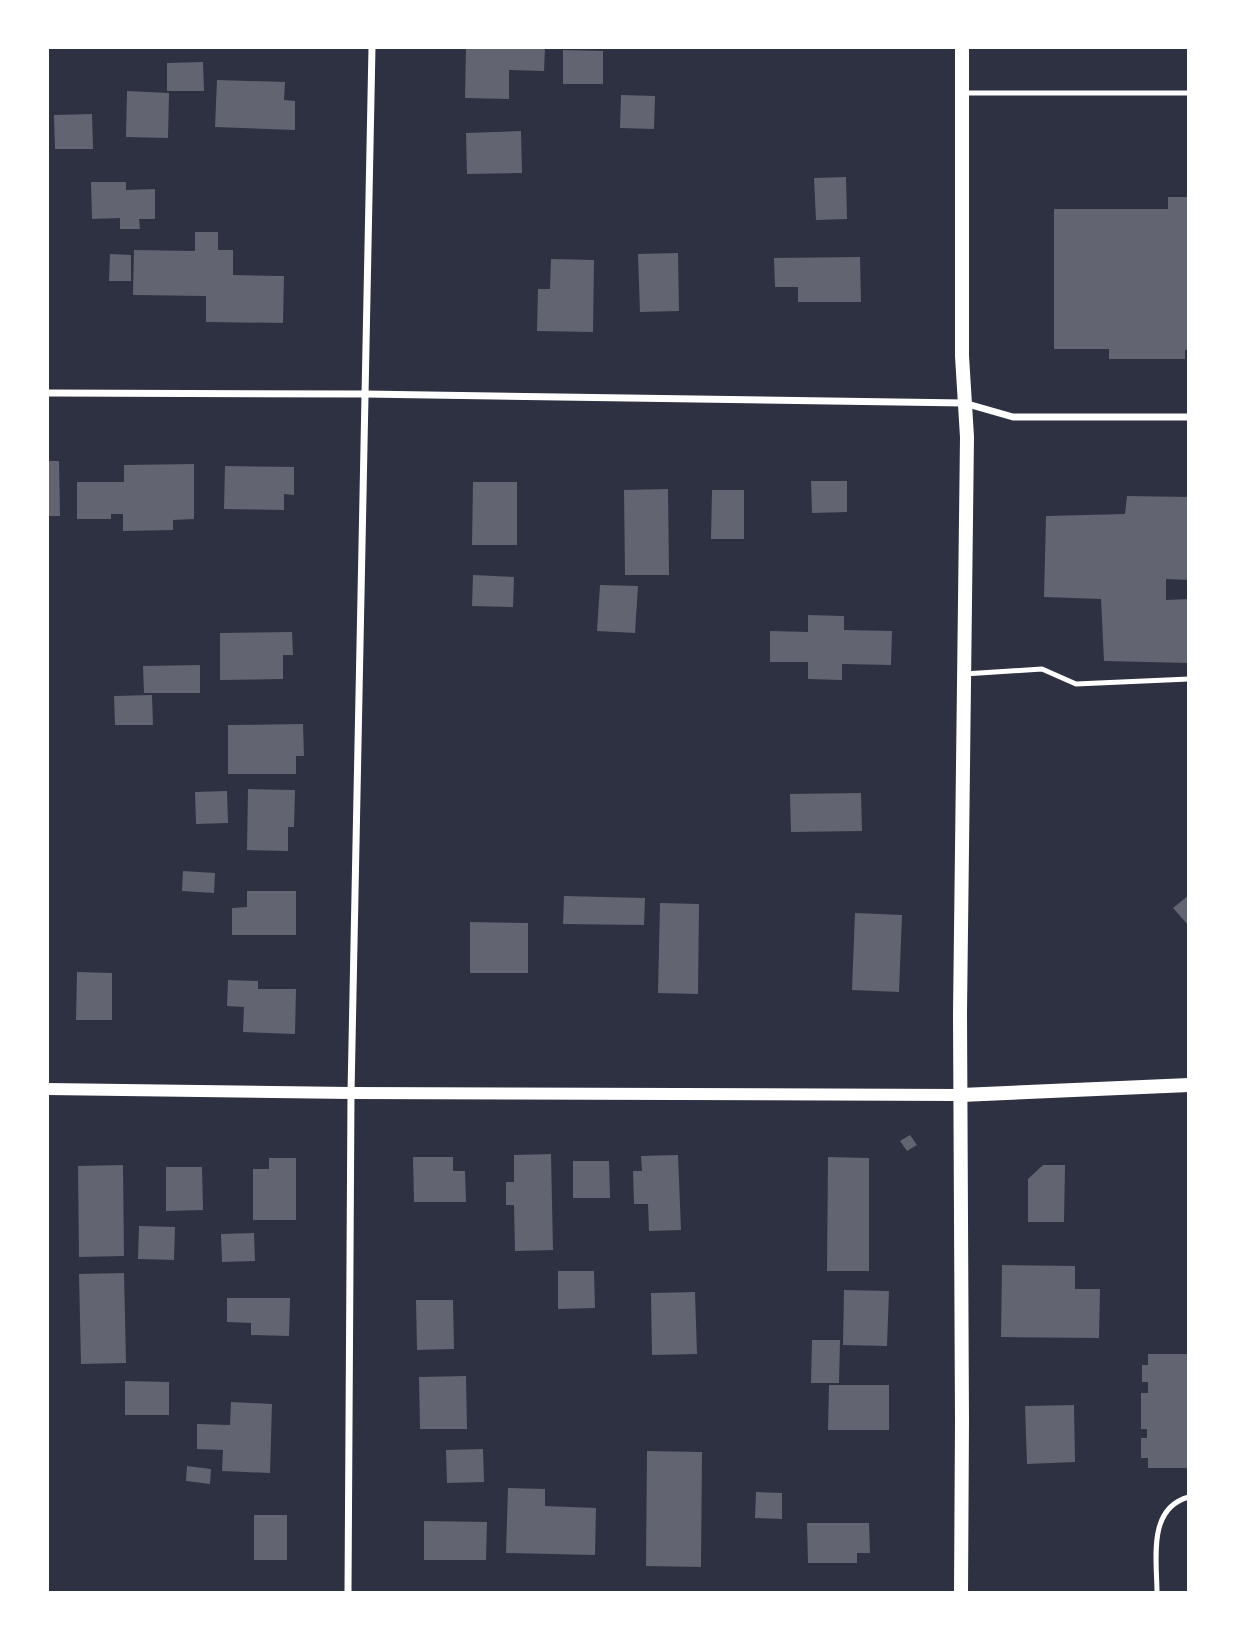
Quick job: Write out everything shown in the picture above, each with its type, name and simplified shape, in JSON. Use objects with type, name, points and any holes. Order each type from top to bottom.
[{"type":"main road","points":[[961,1593],[963,674],[967,450],[964,403],[962,47]]},
{"type":"main road","points":[[961,1095],[1189,1084]]},
{"type":"street","points":[[348,1593],[351,1093],[372,47]]},
{"type":"street","points":[[47,393],[364,394],[964,403],[1013,416],[1189,416]]},
{"type":"street","points":[[47,1089],[961,1095]]},
{"type":"lane","points":[[962,93],[1189,93]]},
{"type":"lane","points":[[963,674],[1042,669],[1076,684],[1189,679]]},
{"type":"lane","points":[[1157,1593],[1156,1539],[1159,1525],[1172,1504],[1189,1497]]},
{"type":"building","points":[[466,47],[545,47],[544,71],[509,70],[509,99],[465,98]]},
{"type":"building","points":[[563,50],[603,51],[603,84],[563,84]]},
{"type":"building","points":[[203,62],[204,91],[167,91],[167,63]]},
{"type":"building","points":[[217,80],[285,82],[284,100],[295,101],[295,130],[215,127]]},
{"type":"building","points":[[127,91],[169,93],[168,138],[126,137]]},
{"type":"building","points":[[621,95],[655,96],[654,129],[620,128]]},
{"type":"building","points":[[92,114],[93,149],[55,149],[54,115]]},
{"type":"building","points":[[521,131],[522,173],[467,174],[466,133]]},
{"type":"building","points":[[846,177],[847,219],[816,220],[814,178]]},
{"type":"building","points":[[91,182],[126,182],[126,190],[155,189],[155,219],[139,219],[140,229],[120,229],[120,218],[92,219]]},
{"type":"building","points":[[1168,197],[1189,197],[1189,350],[1185,350],[1185,359],[1109,359],[1109,349],[1054,349],[1054,209],[1168,209]]},
{"type":"building","points":[[195,232],[218,232],[218,250],[233,250],[233,275],[284,276],[283,323],[206,322],[206,296],[133,295],[134,250],[195,251]]},
{"type":"building","points":[[678,253],[679,311],[640,312],[638,254]]},
{"type":"building","points":[[110,254],[131,255],[131,281],[109,281]]},
{"type":"building","points":[[860,257],[861,302],[798,302],[798,287],[775,287],[774,258]]},
{"type":"building","points":[[551,259],[594,260],[593,332],[537,331],[538,289],[550,289]]},
{"type":"building","points":[[47,461],[59,461],[60,516],[47,516]]},
{"type":"building","points":[[194,464],[194,519],[173,520],[173,530],[123,531],[123,514],[111,514],[111,519],[77,519],[77,482],[124,482],[124,465]]},
{"type":"building","points":[[225,466],[294,467],[294,495],[284,494],[284,510],[224,509]]},
{"type":"building","points":[[811,481],[847,481],[847,512],[812,513]]},
{"type":"building","points":[[473,482],[517,482],[517,545],[472,545]]},
{"type":"building","points":[[668,489],[669,575],[625,575],[624,490]]},
{"type":"building","points":[[712,490],[744,490],[744,539],[711,539]]},
{"type":"building","points":[[1127,496],[1189,497],[1189,580],[1166,579],[1166,600],[1189,599],[1189,663],[1104,661],[1101,599],[1044,597],[1046,516],[1125,514]]},
{"type":"building","points":[[473,575],[514,577],[513,607],[472,606]]},
{"type":"building","points":[[600,585],[638,586],[635,633],[597,631]]},
{"type":"building","points":[[808,615],[844,616],[844,630],[892,631],[891,665],[842,664],[842,680],[808,679],[808,662],[770,662],[770,631],[808,632]]},
{"type":"building","points":[[292,632],[293,655],[283,655],[283,679],[220,680],[220,633]]},
{"type":"building","points":[[200,665],[200,693],[144,693],[143,666]]},
{"type":"building","points":[[152,695],[153,725],[115,725],[114,696]]},
{"type":"building","points":[[303,724],[304,756],[296,756],[296,774],[228,774],[228,725]]},
{"type":"building","points":[[248,789],[295,790],[294,827],[288,827],[288,851],[247,850]]},
{"type":"building","points":[[227,791],[228,823],[196,824],[195,792]]},
{"type":"building","points":[[861,793],[862,831],[791,832],[790,794]]},
{"type":"building","points":[[183,871],[215,873],[214,893],[182,891]]},
{"type":"building","points":[[247,891],[296,891],[296,935],[232,935],[232,908],[247,907]]},
{"type":"building","points":[[1189,895],[1189,926],[1173,908]]},
{"type":"building","points":[[564,896],[645,898],[644,925],[563,924]]},
{"type":"building","points":[[660,903],[699,904],[698,994],[658,993]]},
{"type":"building","points":[[855,913],[902,915],[899,992],[852,990]]},
{"type":"building","points":[[470,922],[528,923],[528,973],[470,973]]},
{"type":"building","points":[[77,972],[112,973],[112,1020],[76,1020]]},
{"type":"building","points":[[228,980],[258,981],[258,989],[296,989],[295,1034],[243,1032],[244,1007],[227,1006]]},
{"type":"building","points":[[910,1135],[917,1145],[907,1151],[900,1141]]},
{"type":"building","points":[[551,1154],[553,1250],[515,1251],[514,1205],[506,1205],[506,1182],[514,1182],[514,1155]]},
{"type":"building","points":[[678,1155],[681,1230],[649,1231],[648,1204],[634,1204],[633,1171],[642,1171],[641,1156]]},
{"type":"building","points":[[413,1157],[453,1157],[453,1171],[465,1171],[466,1202],[414,1202]]},
{"type":"building","points":[[828,1157],[869,1158],[869,1271],[827,1271]]},
{"type":"building","points":[[269,1158],[296,1158],[296,1220],[253,1220],[253,1169],[269,1169]]},
{"type":"building","points":[[573,1161],[609,1161],[610,1198],[573,1198]]},
{"type":"building","points":[[123,1165],[124,1256],[79,1257],[78,1166]]},
{"type":"building","points":[[1043,1165],[1065,1165],[1064,1222],[1028,1222],[1028,1179]]},
{"type":"building","points":[[166,1167],[202,1167],[203,1210],[166,1211]]},
{"type":"building","points":[[139,1226],[175,1227],[174,1260],[138,1259]]},
{"type":"building","points":[[254,1233],[255,1261],[222,1262],[221,1234]]},
{"type":"building","points":[[1002,1265],[1075,1266],[1075,1289],[1100,1289],[1099,1338],[1001,1337]]},
{"type":"building","points":[[558,1271],[594,1271],[595,1308],[558,1309]]},
{"type":"building","points":[[124,1273],[126,1363],[81,1364],[79,1274]]},
{"type":"building","points":[[844,1290],[889,1291],[887,1346],[843,1345]]},
{"type":"building","points":[[695,1292],[697,1354],[652,1355],[651,1293]]},
{"type":"building","points":[[227,1298],[290,1298],[289,1336],[251,1335],[251,1323],[227,1322]]},
{"type":"building","points":[[416,1300],[453,1300],[454,1349],[417,1350]]},
{"type":"building","points":[[812,1340],[840,1340],[839,1383],[811,1383]]},
{"type":"building","points":[[1148,1354],[1189,1354],[1189,1468],[1148,1468],[1148,1458],[1141,1458],[1141,1438],[1147,1438],[1147,1429],[1141,1429],[1141,1393],[1148,1393],[1148,1382],[1142,1382],[1142,1365],[1148,1365]]},
{"type":"building","points":[[466,1376],[467,1429],[420,1429],[419,1377]]},
{"type":"building","points":[[125,1381],[169,1382],[169,1415],[125,1415]]},
{"type":"building","points":[[829,1385],[889,1385],[889,1430],[828,1430]]},
{"type":"building","points":[[231,1402],[272,1404],[270,1473],[222,1471],[223,1450],[197,1449],[197,1424],[230,1425]]},
{"type":"building","points":[[1074,1405],[1075,1462],[1027,1464],[1025,1406]]},
{"type":"building","points":[[483,1449],[484,1482],[447,1483],[446,1450]]},
{"type":"building","points":[[647,1451],[702,1452],[701,1567],[646,1566]]},
{"type":"building","points":[[187,1466],[211,1469],[210,1484],[186,1481]]},
{"type":"building","points":[[508,1488],[545,1489],[545,1506],[596,1508],[595,1555],[506,1553]]},
{"type":"building","points":[[756,1492],[782,1493],[782,1519],[755,1518]]},
{"type":"building","points":[[254,1515],[287,1515],[287,1560],[254,1560]]},
{"type":"building","points":[[424,1521],[487,1522],[486,1560],[424,1560]]},
{"type":"building","points":[[807,1523],[869,1523],[870,1553],[857,1553],[857,1563],[808,1563]]}]
